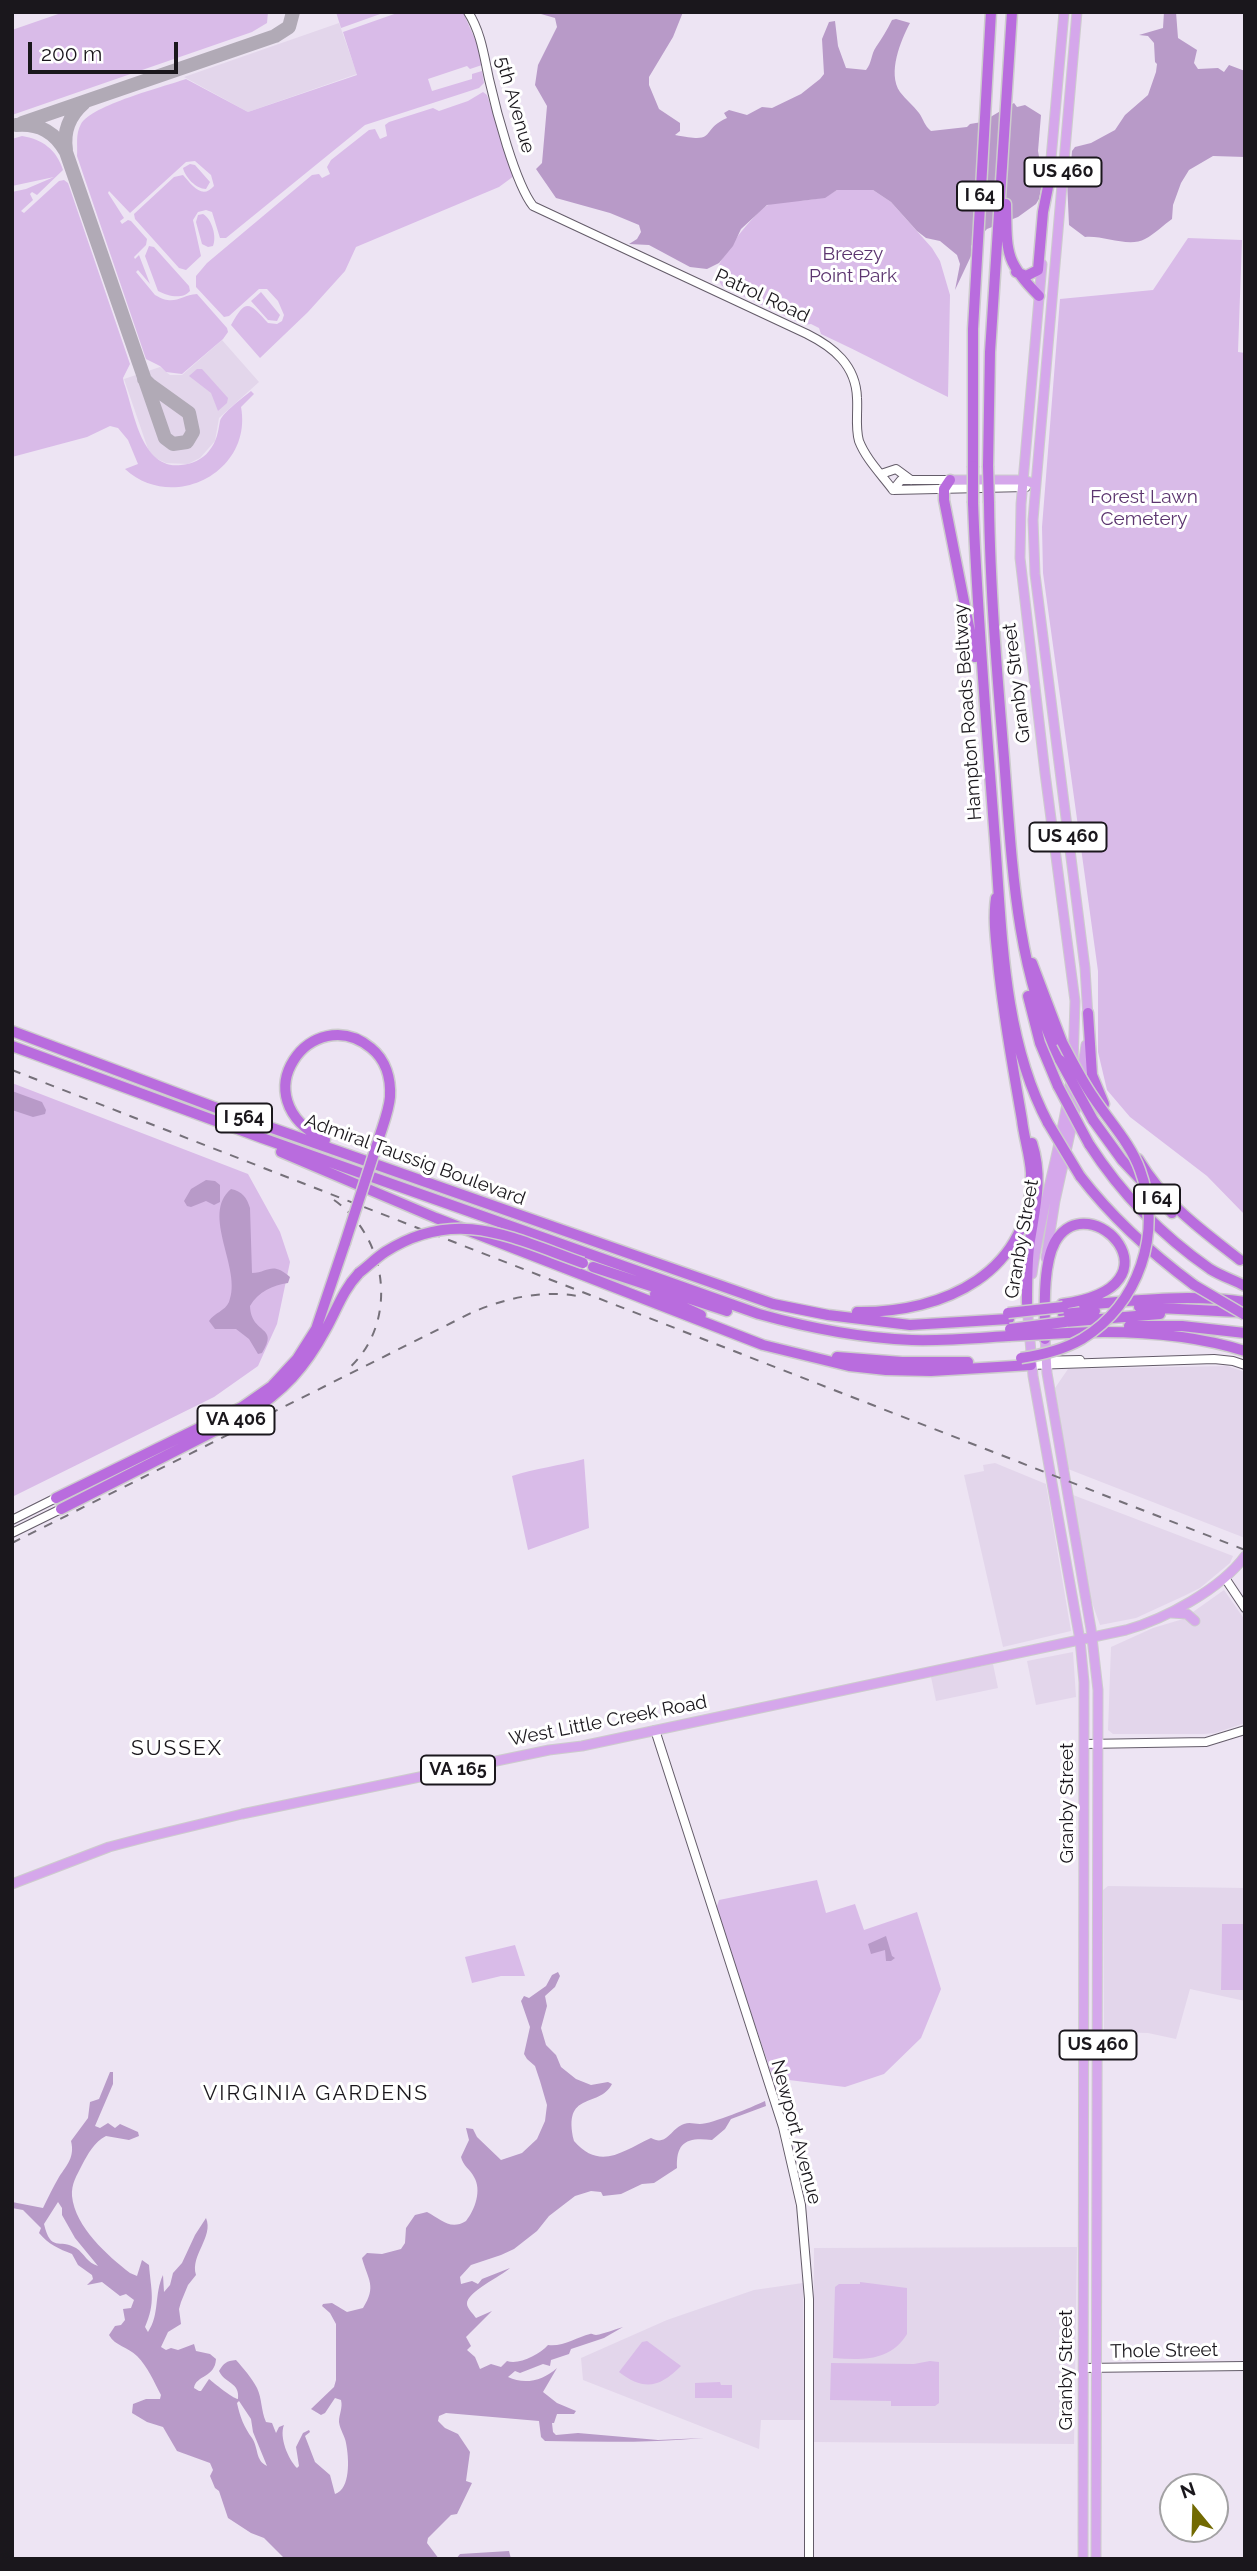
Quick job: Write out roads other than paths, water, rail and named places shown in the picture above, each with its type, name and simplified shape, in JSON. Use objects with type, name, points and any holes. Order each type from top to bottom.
[{"type":"highway","name":"Hampton Roads Beltway","points":[[991,12],[973,329],[973,503],[979,641],[1005,960],[1014,1020],[1038,1105],[1080,1176],[1099,1201],[1134,1238],[1194,1286],[1241,1313]]},
{"type":"highway","name":"Hampton Roads Beltway","points":[[1012,12],[990,352],[988,466],[994,627],[1020,933],[1034,995],[1060,1060],[1093,1120],[1122,1160],[1165,1207],[1209,1241],[1242,1261]]},
{"type":"highway","points":[[1006,114],[1006,241],[1016,272],[1039,296]]},
{"type":"highway","points":[[1016,272],[1026,276],[1038,270],[1043,212],[1050,177]]},
{"type":"highway","points":[[947,484],[988,751]]},
{"type":"highway","points":[[111,1084],[260,1143],[436,1218],[763,1345],[849,1366],[886,1370],[931,1371],[1029,1365],[1041,1355],[1073,1343],[1109,1316],[1128,1294],[1138,1273],[1148,1238],[1148,1198],[1136,1160],[1091,1095],[1062,1042],[1032,964],[1013,869]]},
{"type":"highway","points":[[809,1312],[875,1313],[915,1308],[958,1293],[988,1272],[1004,1255],[1016,1235],[1030,1191],[1031,1171],[1010,1059],[998,970],[993,914],[998,878]]},
{"type":"highway","name":"I 64","points":[[1015,897],[1015,931],[1033,1018],[1058,1086],[1089,1144],[1138,1209],[1170,1240],[1212,1270],[1242,1284]]},
{"type":"highway","points":[[1088,1013],[1091,1070],[1099,1096],[1144,1170],[1187,1220],[1242,1261]]},
{"type":"highway","name":"Admiral Taussig Boulevard","points":[[12,1031],[146,1083],[747,1296],[809,1312]]},
{"type":"highway","name":"VA 406","points":[[58,1503],[242,1407],[272,1386],[297,1359],[316,1329],[345,1243],[379,1138],[389,1107],[390,1088],[387,1071],[377,1054],[364,1043],[337,1036],[318,1039],[303,1049],[291,1063],[285,1091],[290,1109],[307,1130],[329,1142],[443,1183],[477,1200]]},
{"type":"highway","points":[[12,1048],[733,1306],[830,1331]]},
{"type":"highway","points":[[1020,1107],[1037,1160],[1038,1174],[1038,1198],[1028,1257],[1027,1303]]},
{"type":"highway","points":[[1091,1224],[1105,1229],[1122,1248],[1125,1262],[1120,1277],[1114,1286],[1065,1318],[1043,1337],[1045,1298],[1054,1245],[1063,1233],[1080,1225],[1091,1224]]},
{"type":"highway","name":"VA 406","points":[[58,1503],[246,1415],[265,1403],[287,1385],[306,1364],[345,1290],[359,1273],[386,1252],[412,1238],[455,1229],[482,1229],[588,1265]]},
{"type":"highway","points":[[588,1265],[740,1333],[788,1350]]},
{"type":"highway","points":[[588,1265],[741,1315],[794,1328],[894,1339],[930,1340],[1009,1324],[1065,1318],[1241,1313]]},
{"type":"highway","points":[[1065,1318],[1168,1298],[1209,1298],[1245,1302]]},
{"type":"highway","points":[[1009,1324],[1044,1308],[1065,1318],[1123,1332],[1163,1334],[1245,1351]]},
{"type":"highway","points":[[809,1312],[886,1321],[940,1320],[1009,1324],[1043,1337]]},
{"type":"highway","points":[[1065,1318],[1173,1325],[1245,1334]]},
{"type":"highway","points":[[813,1356],[924,1363],[1029,1365]]},
{"type":"main road","name":"Granby Street","points":[[1064,12],[1020,522],[1022,577],[1076,1028],[1069,1098],[1038,1230],[1027,1303],[1029,1365],[1080,1640],[1084,1682],[1083,2559]]},
{"type":"main road","name":"Granby Street","points":[[1077,12],[1033,520],[1035,574],[1085,968],[1088,1013],[1083,1073],[1049,1233],[1042,1296],[1046,1363],[1097,1669],[1097,2559]]},
{"type":"main road","points":[[1039,296],[1045,309],[1049,331]]},
{"type":"main road","points":[[947,484],[1036,484]]},
{"type":"main road","name":"VA 165","points":[[1093,1637],[1132,1628],[1166,1614],[1225,1578],[1245,1556]]},
{"type":"main road","points":[[1166,1614],[1185,1613],[1195,1621]]},
{"type":"main road","name":"West Little Creek Road","points":[[12,1884],[109,1847],[147,1837],[548,1750],[582,1746],[1093,1637]]},
{"type":"main road","points":[[1084,2243],[1098,2242]]},
{"type":"street","name":"5th Avenue","points":[[468,12],[478,26],[491,87],[521,184],[533,206]]},
{"type":"street","name":"Patrol Road","points":[[533,206],[799,330],[832,348],[845,362],[854,379],[858,435],[865,452],[893,490]]},
{"type":"street","points":[[881,474],[896,469],[911,480]]},
{"type":"street","points":[[893,490],[900,481],[947,484]]},
{"type":"street","points":[[893,490],[947,484]]},
{"type":"street","points":[[1029,1365],[1214,1359],[1245,1365]]},
{"type":"street","name":"VA 406","points":[[12,1520],[58,1503]]},
{"type":"street","name":"VA 406","points":[[12,1533],[58,1503]]},
{"type":"street","points":[[1225,1578],[1245,1608]]},
{"type":"street","name":"Newport Avenue","points":[[655,1730],[783,2127],[800,2205],[809,2299],[809,2559]]},
{"type":"street","points":[[1085,1744],[1206,1742],[1245,1730]]},
{"type":"street","name":"Thole Street","points":[[1083,2368],[1245,2366]]},
{"type":"railway","points":[[12,1070],[1245,1550]]},
{"type":"railway","points":[[334,1200],[352,1216],[366,1236],[376,1258],[381,1282],[375,1329],[364,1351],[347,1370]]},
{"type":"railway","points":[[12,1543],[471,1313],[523,1297],[550,1294],[578,1296]]},
{"type":"district","name":"SUSSEX","points":[[177,1749]]},
{"type":"district","name":"VIRGINIA GARDENS","points":[[316,2094]]},
{"type":"park label","name":"Breezy Point Park","points":[[853,265]]},
{"type":"park label","name":"Forest Lawn Cemetery","points":[[1144,508]]}]
